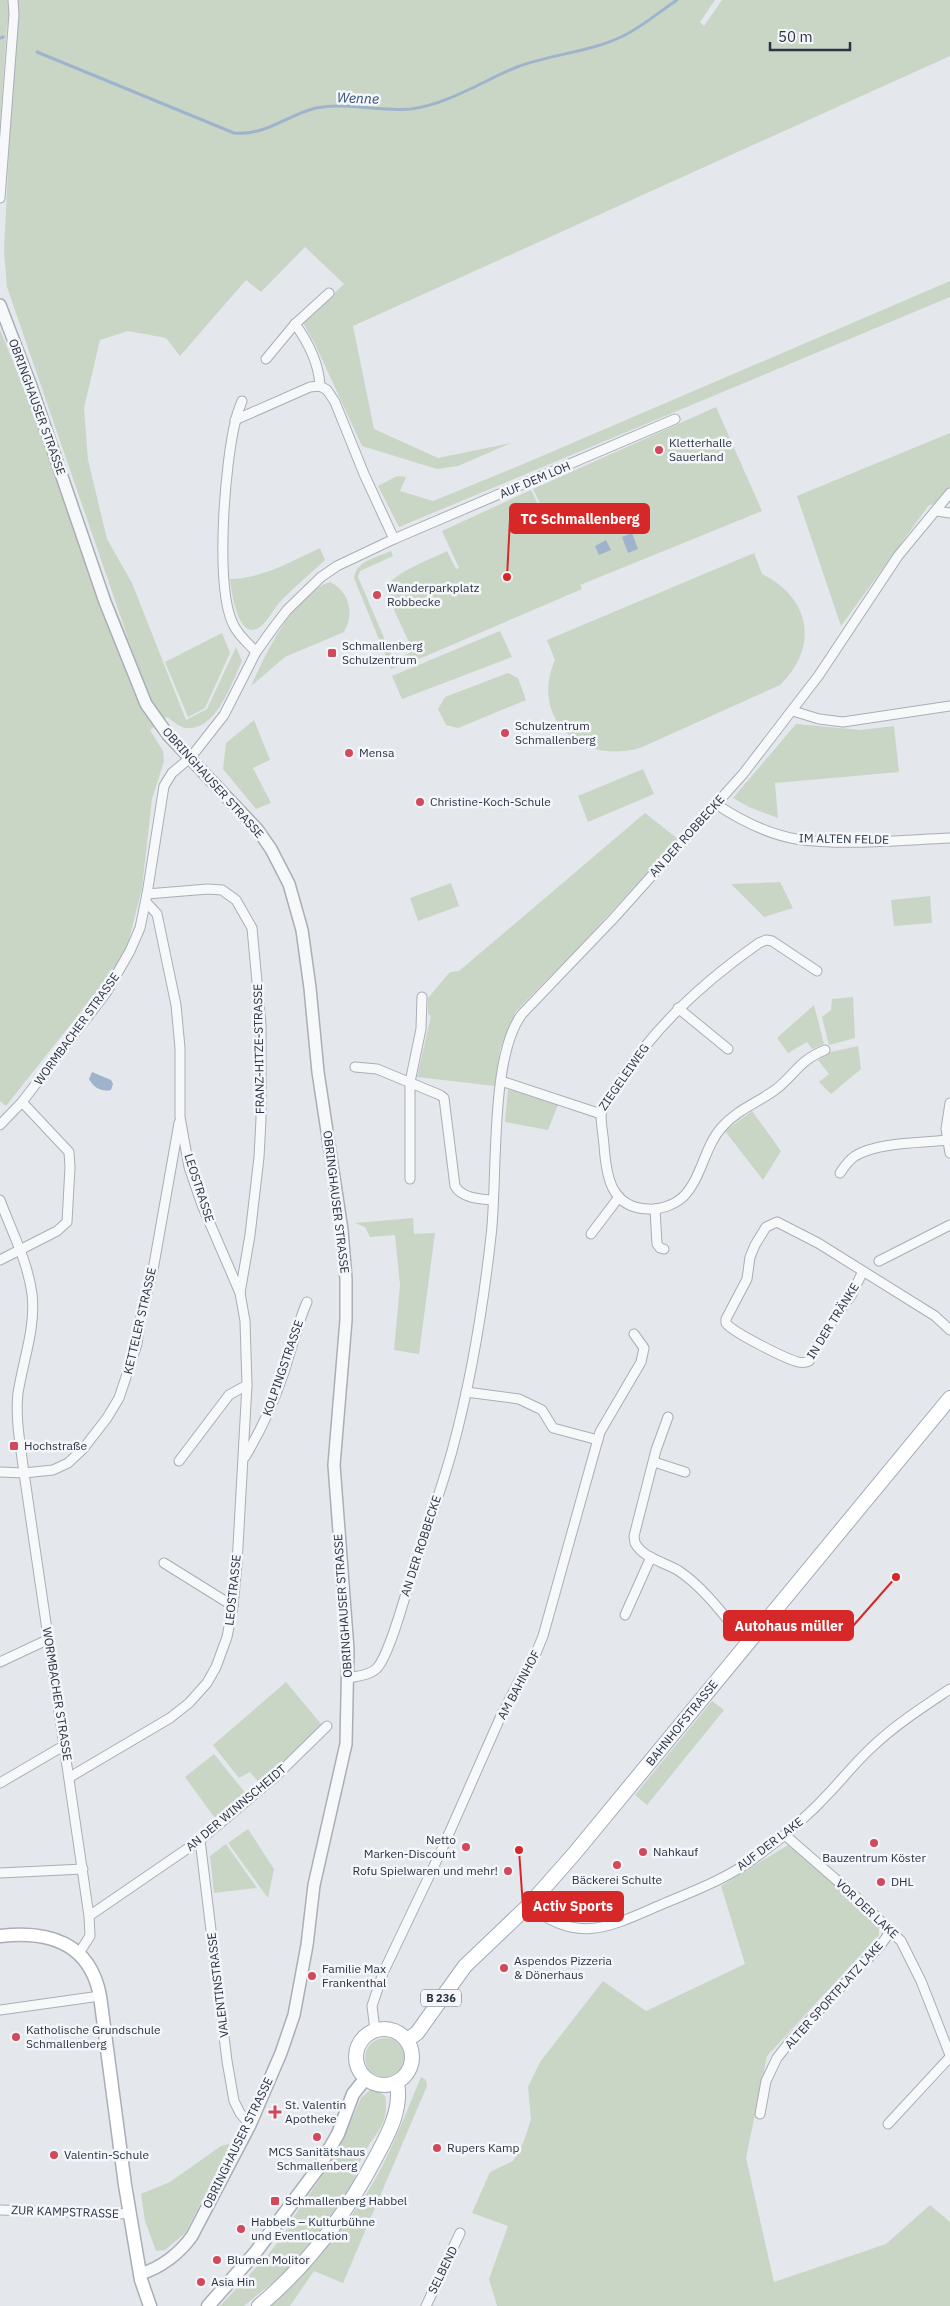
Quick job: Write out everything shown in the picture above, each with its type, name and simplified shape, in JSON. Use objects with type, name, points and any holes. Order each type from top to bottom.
[{"type":"main road","name":"BAHNHOFSTRASSE","points":[[407,2040],[417,2033],[465,1966],[529,1905],[580,1847],[950,1398]]},
{"type":"main road","points":[[0,1936],[34,1933],[47,1936],[69,1946],[78,1953],[95,1974],[100,1996],[125,2185],[140,2274],[150,2306]]},
{"type":"main road","points":[[375,2030],[393,2030],[407,2040],[411,2047],[412,2064],[409,2071],[397,2083],[380,2085],[365,2078],[357,2065],[357,2049],[365,2036],[375,2030]]},
{"type":"main road","points":[[208,2306],[255,2253],[319,2167],[338,2134],[353,2094],[365,2078]]},
{"type":"main road","points":[[260,2306],[311,2255],[345,2211],[363,2183],[393,2122],[398,2097],[397,2083]]},
{"type":"street","points":[[0,198],[14,14],[13,0]]},
{"type":"street","points":[[266,359],[295,324],[329,293]]},
{"type":"street","name":"OBRINGHAUSER STRASSE","points":[[0,305],[31,386],[104,602],[138,688],[157,722],[257,829],[271,850],[289,884],[302,930],[318,1072],[342,1230],[346,1279],[345,1346],[334,1465],[348,1650],[349,1678],[346,1744],[314,1885],[298,1995],[281,2053],[250,2125],[188,2242],[163,2264],[152,2271],[140,2274]]},
{"type":"street","points":[[295,324],[311,350],[320,378],[320,386]]},
{"type":"street","points":[[235,420],[310,387],[320,386],[327,390],[335,402],[364,474],[394,540]]},
{"type":"street","points":[[242,401],[235,420],[225,498],[224,584],[228,612],[234,627],[256,652]]},
{"type":"street","name":"AUF DEM LOH","points":[[191,757],[224,716],[256,652],[287,610],[321,578],[337,566],[675,419]]},
{"type":"street","name":"AN DER ROBBECKE","points":[[349,1678],[377,1668],[383,1657],[400,1613],[452,1452],[484,1302],[492,1233],[492,1200],[501,1081],[510,1036],[522,1014],[613,918],[716,804],[793,711],[898,556],[950,493]]},
{"type":"street","points":[[936,510],[950,513]]},
{"type":"street","points":[[793,711],[819,719],[843,722],[950,706]]},
{"type":"street","name":"WORMBACHER STRASSE","points":[[0,1125],[22,1102],[117,975],[135,940],[147,898],[164,786],[172,773],[191,757]]},
{"type":"street","name":"IM ALTEN FELDE","points":[[716,804],[754,826],[796,839],[865,841],[950,838]]},
{"type":"street","name":"FRANZ-HITZE-STRASSE","points":[[147,898],[208,889],[222,890],[236,900],[252,928],[259,991],[261,1119],[259,1157],[250,1235],[240,1293]]},
{"type":"street","name":"LEOSTRASSE","points":[[70,1777],[158,1726],[189,1703],[207,1683],[216,1667],[227,1637],[233,1606],[244,1459],[247,1385],[245,1321],[240,1293],[202,1205],[190,1166],[180,1117],[180,1048],[176,1005],[157,914],[147,898]]},
{"type":"street","name":"ZIEGELEIWEG","points":[[501,1081],[601,1114],[628,1069],[678,1008],[702,986],[766,940],[772,941],[817,971]]},
{"type":"street","points":[[410,1179],[410,1082],[421,1029],[422,997]]},
{"type":"street","points":[[678,1008],[728,1049]]},
{"type":"street","points":[[601,1114],[606,1171],[610,1186],[619,1197],[630,1205],[654,1209],[673,1204],[687,1192],[712,1141],[726,1123],[745,1107],[777,1088],[805,1060],[825,1050]]},
{"type":"street","points":[[355,1067],[377,1069],[444,1098],[453,1180],[457,1190],[475,1198],[492,1200]]},
{"type":"street","points":[[0,1260],[20,1251],[65,1225],[70,1167],[68,1152],[22,1102]]},
{"type":"street","points":[[950,1103],[946,1124],[950,1153]]},
{"type":"street","name":"KETTELER STRASSE","points":[[0,1472],[24,1473],[54,1470],[68,1463],[83,1449],[107,1418],[119,1398],[137,1344],[180,1117]]},
{"type":"street","points":[[840,1173],[854,1156],[864,1152],[880,1148],[948,1140]]},
{"type":"street","points":[[591,1234],[619,1197]]},
{"type":"street","name":"WORMBACHER STRASSE","points":[[0,1200],[30,1281],[33,1308],[17,1410],[24,1473],[90,1916],[90,1936],[78,1953]]},
{"type":"street","points":[[654,1209],[657,1244],[660,1248],[664,1249]]},
{"type":"street","name":"IN DER TRÄNKE","points":[[863,1271],[852,1294],[826,1330],[809,1361],[796,1362],[745,1337],[726,1324],[726,1319],[747,1279],[750,1257],[755,1244],[766,1227],[777,1222],[793,1229],[863,1271],[935,1316],[950,1330]]},
{"type":"street","points":[[879,1261],[950,1225]]},
{"type":"street","name":"KOLPINGSTRASSE","points":[[244,1459],[261,1430],[271,1407],[284,1372],[298,1322],[307,1302]]},
{"type":"street","name":"AM BAHNHOF","points":[[375,2030],[372,2006],[383,1973],[443,1847],[500,1718],[536,1653],[543,1636],[598,1440],[641,1362],[644,1348],[634,1334]]},
{"type":"street","points":[[179,1462],[229,1395],[247,1385]]},
{"type":"street","points":[[466,1392],[519,1399],[542,1410],[554,1428],[598,1440]]},
{"type":"street","points":[[668,1417],[656,1450],[634,1536],[638,1548],[651,1557],[680,1571],[714,1604],[748,1644]]},
{"type":"street","points":[[654,1462],[685,1472]]},
{"type":"street","points":[[625,1615],[651,1557]]},
{"type":"street","points":[[164,1563],[233,1606]]},
{"type":"street","points":[[0,1662],[48,1639]]},
{"type":"street","name":"AUF DER LAKE","points":[[529,1905],[549,1920],[565,1927],[582,1929],[610,1925],[730,1873],[756,1857],[785,1835],[816,1807],[855,1763],[891,1730],[950,1689]]},
{"type":"street","name":"AN DER WINNSCHEIDT","points":[[90,1916],[200,1840],[275,1777],[327,1726]]},
{"type":"street","points":[[0,1783],[65,1745]]},
{"type":"street","name":"VOR DER LAKE","points":[[785,1835],[856,1897],[901,1941],[907,1950],[950,2056],[888,2124]]},
{"type":"street","name":"VALENTINSTRASSE","points":[[200,1840],[227,2061],[234,2101],[240,2113],[250,2125]]},
{"type":"street","points":[[0,1873],[83,1869]]},
{"type":"street","name":"ALTER SPORTPLATZ LAKE","points":[[760,2114],[766,2080],[778,2058],[792,2039],[880,1946],[890,1932]]},
{"type":"street","points":[[0,2010],[100,1996]]},
{"type":"street","name":"ZUR KAMPSTRASSE","points":[[0,2210],[130,2214]]},
{"type":"street","name":"SELBEND","points":[[426,2306],[460,2233]]},
{"type":"green space","points":[[0,0],[715,0],[700,22],[704,26],[722,0],[950,0],[950,56],[353,326],[374,429],[438,458],[511,443],[458,466],[437,469],[362,446],[315,344],[303,323],[344,284],[305,247],[261,292],[246,280],[180,356],[166,338],[128,331],[100,340],[84,408],[88,460],[107,539],[132,583],[186,720],[207,709],[236,647],[242,661],[222,704],[206,722],[197,727],[184,728],[167,717],[150,730],[163,751],[164,761],[152,799],[142,888],[125,956],[6,1106],[0,1101],[0,330],[129,641],[7,287],[4,251],[15,25],[7,25],[0,125]]},
{"type":"green space","points":[[950,281],[950,297],[399,527],[378,486],[397,476],[406,477],[400,491],[433,501]]},
{"type":"green space","points":[[716,407],[762,511],[580,585],[582,589],[426,656],[391,669],[354,578],[358,567],[391,551],[393,556],[360,571],[358,577],[394,661],[413,651],[389,599],[389,585],[400,574],[447,551],[456,569],[459,568],[442,531],[531,490],[549,527],[551,527],[533,489]]},
{"type":"green space","points":[[950,433],[950,502],[929,505],[841,626],[797,496]]},
{"type":"green space","points":[[320,548],[325,560],[279,603],[263,625],[252,630],[246,628],[237,613],[230,579],[254,576],[287,564]]},
{"type":"green space","points":[[754,553],[762,574],[778,584],[791,596],[800,610],[804,624],[804,640],[801,655],[780,685],[640,748],[619,752],[599,750],[581,743],[566,732],[555,718],[549,701],[549,681],[555,660],[547,640]]},
{"type":"green space","points":[[330,582],[342,591],[348,604],[349,618],[344,632],[285,657],[251,686],[273,641],[293,611],[304,599]]},
{"type":"green space","points":[[500,631],[512,657],[402,699],[392,676]]},
{"type":"green space","points":[[222,633],[230,653],[205,708],[188,717],[165,662]]},
{"type":"green space","points":[[508,673],[518,678],[526,700],[458,728],[446,725],[438,709],[445,697]]},
{"type":"green space","points":[[254,720],[270,760],[253,768],[271,803],[256,809],[223,769],[226,743]]},
{"type":"green space","points":[[796,724],[861,730],[894,726],[899,772],[775,783],[778,818],[749,807],[733,798]]},
{"type":"green space","points":[[643,769],[654,794],[588,822],[578,796]]},
{"type":"green space","points":[[645,813],[678,839],[581,945],[516,1011],[500,1050],[495,1086],[417,1077],[431,1016],[428,1014],[428,998],[450,972],[459,971]]},
{"type":"green space","points":[[780,882],[793,908],[764,917],[731,884]]},
{"type":"green space","points":[[451,883],[459,906],[418,921],[410,898]]},
{"type":"green space","points":[[930,896],[932,923],[894,926],[891,900]]},
{"type":"green space","points":[[853,997],[855,1038],[829,1045],[822,1017],[831,1010],[832,999]]},
{"type":"green space","points":[[814,1005],[824,1044],[812,1049],[807,1042],[788,1053],[777,1038]]},
{"type":"green space","points":[[858,1046],[861,1069],[831,1094],[819,1082],[829,1074],[818,1060],[831,1052]]},
{"type":"green space","points":[[508,1089],[558,1105],[548,1130],[505,1122]]},
{"type":"green space","points":[[752,1111],[781,1151],[763,1180],[725,1131]]},
{"type":"green space","points":[[413,1218],[414,1234],[435,1233],[419,1354],[394,1350],[400,1285],[395,1235],[370,1237],[365,1227],[355,1223]]},
{"type":"green space","points":[[286,1682],[322,1725],[260,1784],[250,1772],[239,1778],[213,1745]]},
{"type":"green space","points":[[712,1701],[724,1710],[647,1805],[635,1795]]},
{"type":"green space","points":[[214,1754],[246,1794],[215,1818],[185,1777]]},
{"type":"green space","points":[[248,1829],[274,1869],[268,1898],[228,1843]]},
{"type":"green space","points":[[226,1844],[257,1888],[214,1893],[210,1856]]},
{"type":"green space","points":[[788,1845],[852,1899],[879,1926],[879,1935],[767,2056],[746,2158],[774,2282],[886,2244],[930,2205],[950,2222],[950,2306],[497,2306],[489,2279],[508,2226],[472,2213],[490,2172],[513,2161],[524,2141],[531,2119],[528,2087],[540,2062],[603,1981],[646,2011],[745,1964],[721,1886]]},
{"type":"green space","points":[[389,2038],[396,2041],[402,2047],[405,2058],[404,2066],[396,2075],[389,2078],[381,2078],[374,2075],[366,2066],[365,2054],[368,2047],[377,2039]]},
{"type":"green space","points":[[421,2077],[426,2080],[427,2086],[343,2283],[314,2271],[290,2306],[269,2306],[328,2245],[366,2194],[389,2152]]},
{"type":"green space","points":[[375,2089],[385,2096],[386,2106],[383,2121],[361,2159],[352,2187],[334,2216],[291,2267],[244,2306],[220,2306],[268,2255],[289,2227],[343,2139],[361,2098],[370,2090]]},
{"type":"green space","points":[[232,2143],[185,2233],[165,2250],[156,2251],[145,2221],[141,2194],[170,2182],[221,2146]]},
{"type":"water","points":[[632,533],[638,549],[628,553],[622,537]]},
{"type":"water","points":[[606,540],[611,550],[599,555],[595,546]]},
{"type":"water","points":[[92,1072],[111,1080],[113,1084],[111,1090],[101,1090],[93,1085],[89,1079]]},
{"type":"waterway","name":"Wenne","points":[[37,52],[234,133],[246,133],[266,128],[305,111],[328,106],[399,110],[439,102],[517,67],[598,46],[623,36],[677,0]]},
{"type":"place","name":"Kletterhalle Sauerland","points":[[659,450]]},
{"type":"place","name":"TC Schmallenberg","points":[[507,577]]},
{"type":"place","name":"Wanderparkplatz Robbecke","points":[[377,595]]},
{"type":"place","name":"Schmallenberg Schulzentrum","points":[[332,653]]},
{"type":"place","name":"Schulzentrum Schmallenberg","points":[[505,733]]},
{"type":"place","name":"Mensa","points":[[349,753]]},
{"type":"place","name":"Christine-Koch-Schule","points":[[420,802]]},
{"type":"place","name":"Hochstraße","points":[[14,1446]]},
{"type":"place","name":"Autohaus müller","points":[[896,1577]]},
{"type":"place","name":"Bauzentrum Köster","points":[[874,1843]]},
{"type":"place","name":"Netto Marken-Discount","points":[[466,1847]]},
{"type":"place","name":"Activ Sports","points":[[519,1850]]},
{"type":"place","name":"Nahkauf","points":[[643,1852]]},
{"type":"place","name":"Bäckerei Schulte","points":[[617,1865]]},
{"type":"place","name":"Rofu Spielwaren und mehr!","points":[[508,1871]]},
{"type":"place","name":"DHL","points":[[881,1882]]},
{"type":"place","name":"Aspendos Pizzeria & Dönerhaus","points":[[504,1968]]},
{"type":"place","name":"Familie Max Frankenthal","points":[[312,1976]]},
{"type":"place","name":"Katholische Grundschule Schmallenberg","points":[[16,2037]]},
{"type":"place","name":"St. Valentin Apotheke","points":[[275,2112]]},
{"type":"place","name":"MCS Sanitätshaus Schmallenberg","points":[[317,2137]]},
{"type":"place","name":"Rupers Kamp","points":[[437,2148]]},
{"type":"place","name":"Valentin-Schule","points":[[54,2155]]},
{"type":"place","name":"Schmallenberg Habbel","points":[[275,2201]]},
{"type":"place","name":"Habbels – Kulturbühne und Eventlocation","points":[[241,2229]]},
{"type":"place","name":"Blumen Molitor","points":[[217,2260]]},
{"type":"place","name":"Asia Hin","points":[[201,2282]]}]
